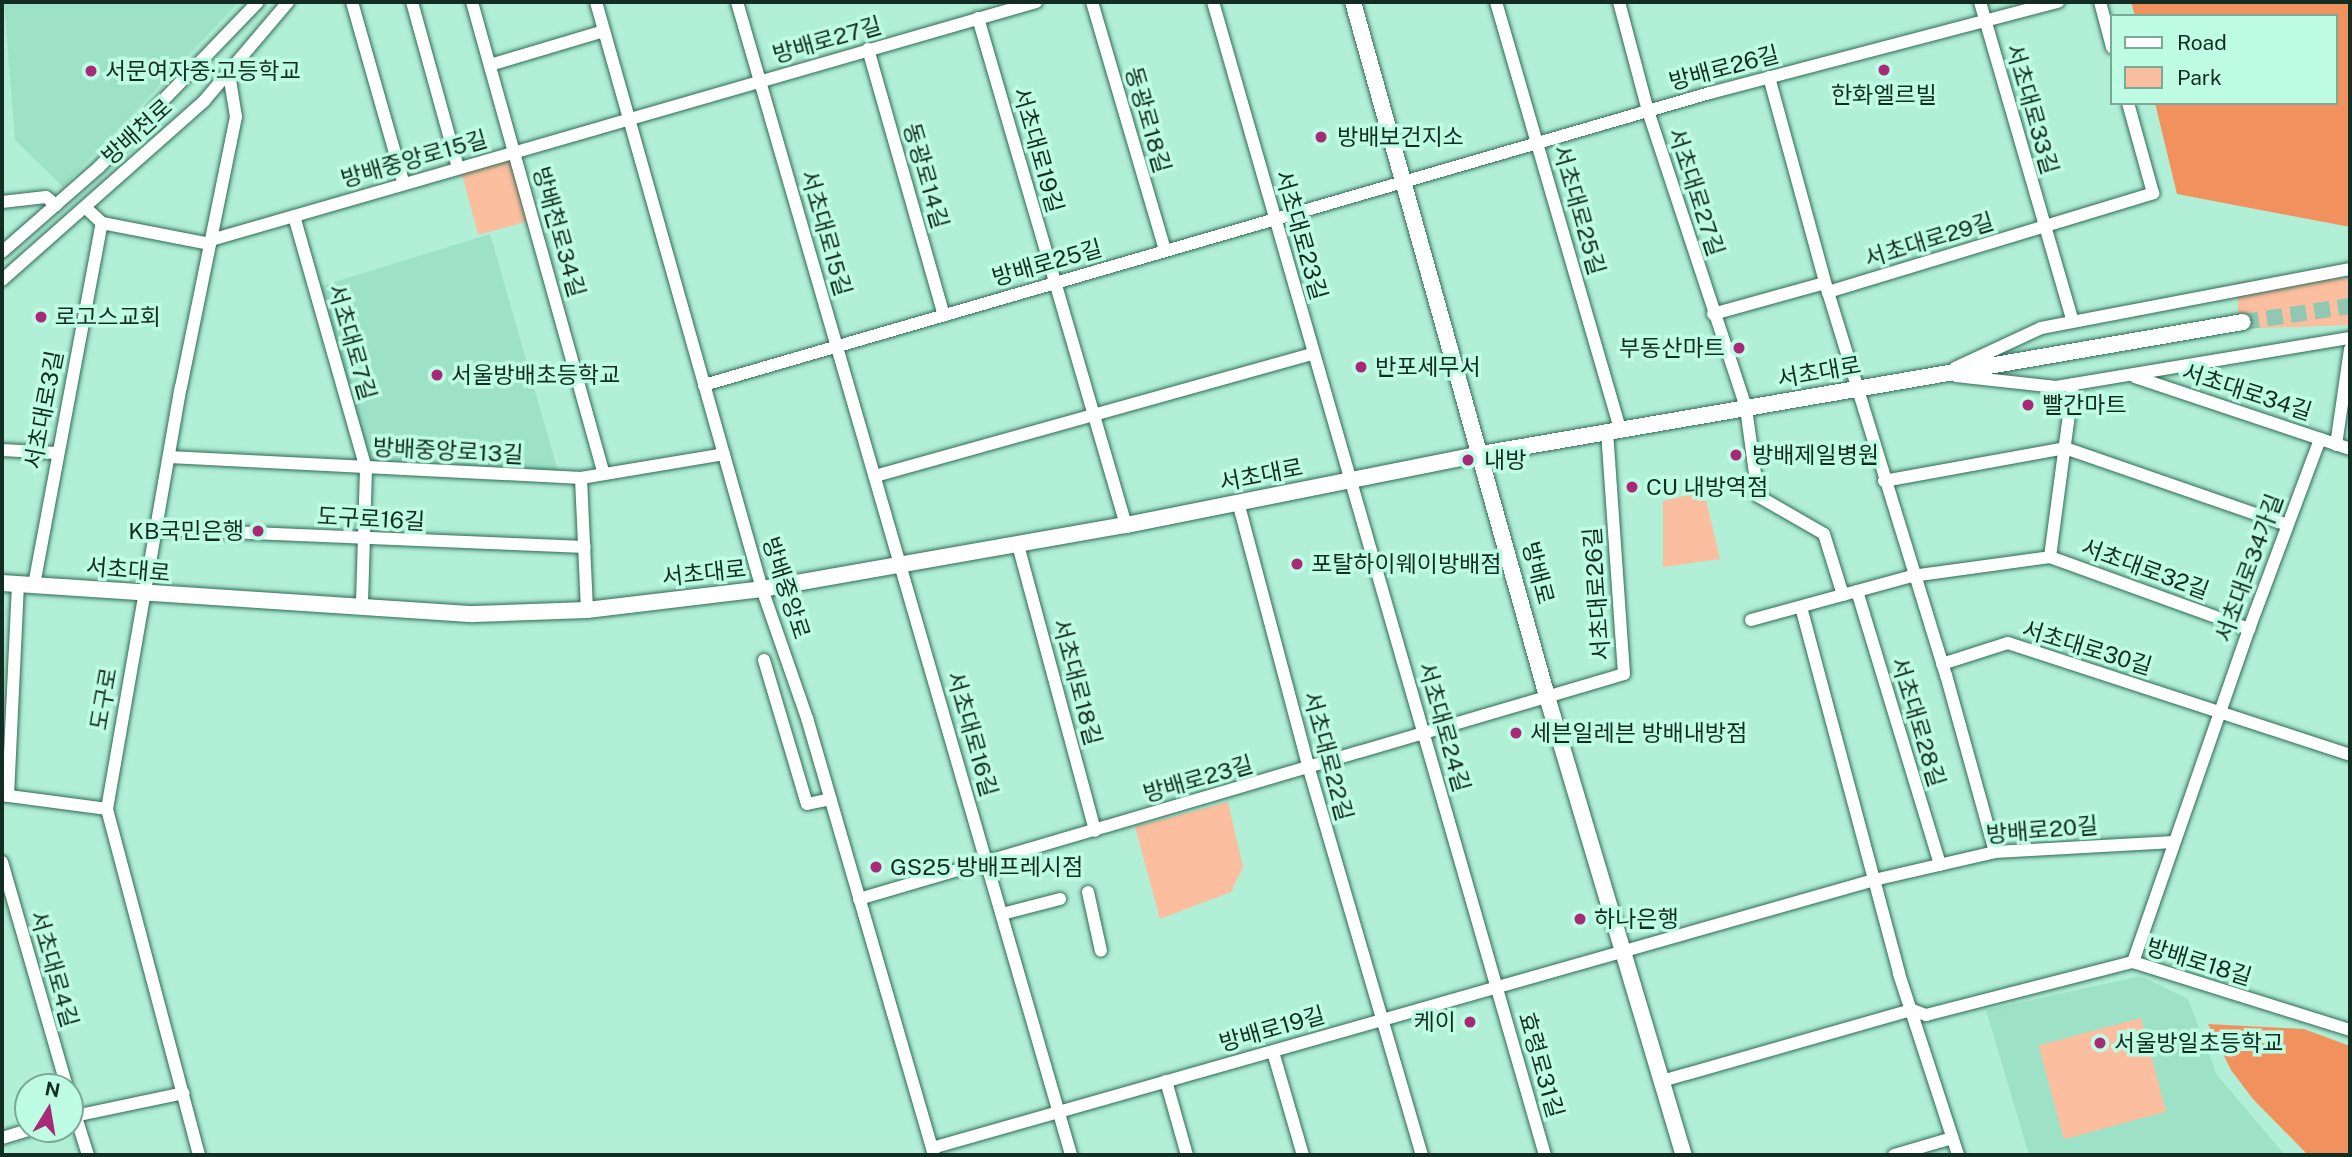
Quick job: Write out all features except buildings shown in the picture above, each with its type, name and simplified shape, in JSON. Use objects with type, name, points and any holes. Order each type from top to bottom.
[{"type":"main road","name":"방배로","points":[[1353,2],[1548,700],[1684,1155]]},
{"type":"main road","name":"서초대로","points":[[18,584],[144,596],[473,614],[587,610],[762,589],[1018,545],[1126,526],[1481,454],[2244,321]]},
{"type":"street","points":[[2,252],[149,117],[258,2]]},
{"type":"street","name":"방배천로","points":[[2,280],[87,209],[229,74],[288,2]]},
{"type":"street","points":[[352,2],[404,184]]},
{"type":"street","points":[[412,2],[458,168]]},
{"type":"street","name":"방배천로34길","points":[[472,2],[604,474]]},
{"type":"street","name":"방배중앙로","points":[[596,2],[762,589],[831,799],[933,1152]]},
{"type":"street","name":"서초대로15길","points":[[737,2],[902,565]]},
{"type":"street","name":"방배로27길","points":[[629,118],[1036,2]]},
{"type":"street","name":"동광로18길","points":[[1092,2],[1165,250]]},
{"type":"street","name":"서초대로23길","points":[[1213,2],[1351,480]]},
{"type":"street","name":"서초대로25길","points":[[1496,2],[1538,143],[1614,431]]},
{"type":"street","name":"서초대로27길","points":[[1619,2],[1648,111],[1746,408]]},
{"type":"street","name":"서초대로33길","points":[[1980,2],[2043,228],[2073,322]]},
{"type":"street","name":"방배로26길","points":[[1402,183],[1769,77],[2058,2]]},
{"type":"street","points":[[2100,2],[2110,40]]},
{"type":"street","name":"서초대로19길","points":[[978,18],[1126,526]]},
{"type":"street","points":[[490,65],[604,31]]},
{"type":"street","name":"동광로14길","points":[[868,50],[944,315]]},
{"type":"street","name":"도구로","points":[[199,1155],[107,809],[169,457],[236,117],[229,74]]},
{"type":"street","points":[[1769,77],[1826,288],[1912,576],[1942,664],[1995,852]]},
{"type":"street","points":[[2043,228],[2153,193],[2129,105]]},
{"type":"street","name":"방배중앙로15길","points":[[211,242],[629,118]]},
{"type":"street","name":"방배로25길","points":[[704,386],[1274,218],[1402,183]]},
{"type":"street","points":[[2,202],[46,197],[56,205]]},
{"type":"street","points":[[87,209],[102,223],[211,242]]},
{"type":"street","name":"서초대로7길","points":[[294,216],[366,468],[362,606]]},
{"type":"street","name":"서초대로3길","points":[[18,584],[57,453],[102,223]]},
{"type":"street","name":"서초대로29길","points":[[1826,288],[2043,228]]},
{"type":"street","name":"서초대로","points":[[1942,374],[2041,328],[2347,270]]},
{"type":"street","points":[[1713,314],[1826,288]]},
{"type":"street","name":"서초대로","points":[[1942,374],[2056,387],[2350,338]]},
{"type":"street","points":[[2336,445],[2350,349]]},
{"type":"street","points":[[875,476],[1313,354]]},
{"type":"street","name":"서초대로34길","points":[[2131,376],[2350,449]]},
{"type":"street","name":"서초대로32길","points":[[2073,384],[2050,557],[2249,629]]},
{"type":"street","points":[[1746,408],[1758,496],[1824,534],[1843,595]]},
{"type":"street","name":"서초대로26길","points":[[1548,700],[1624,674],[1614,431]]},
{"type":"street","name":"서초대로34가길","points":[[2133,962],[2219,712],[2320,439]]},
{"type":"street","points":[[1884,481],[2065,448],[2287,525]]},
{"type":"street","points":[[2,450],[57,453]]},
{"type":"street","name":"방배중앙로13길","points":[[169,457],[581,478],[724,454]]},
{"type":"street","points":[[581,478],[587,610]]},
{"type":"street","name":"서초대로24길","points":[[1351,480],[1497,986]]},
{"type":"street","name":"서초대로22길","points":[[1238,502],[1309,769],[1422,1155]]},
{"type":"street","name":"도구로16길","points":[[156,529],[363,540],[585,547]]},
{"type":"street","name":"서초대로18길","points":[[1018,545],[1095,831]]},
{"type":"street","points":[[1751,620],[1912,576],[2050,557]]},
{"type":"street","name":"서초대로16길","points":[[902,565],[1071,1155]]},
{"type":"street","points":[[18,584],[5,795],[107,809]]},
{"type":"street","name":"서초대로28길","points":[[1857,591],[1940,865]]},
{"type":"street","points":[[1801,607],[1874,880],[1958,1155]]},
{"type":"street","name":"서초대로30길","points":[[1942,664],[2008,643],[2219,712]]},
{"type":"street","points":[[764,660],[807,804],[831,799]]},
{"type":"street","name":"방배로23길","points":[[859,899],[1548,700]]},
{"type":"street","points":[[2219,712],[2350,755]]},
{"type":"street","name":"방배로20길","points":[[1623,950],[1874,880],[1995,852],[2174,842]]},
{"type":"street","name":"서초대로4길","points":[[2,862],[63,1073]]},
{"type":"street","points":[[1088,892],[1101,951]]},
{"type":"street","points":[[1002,914],[1059,899]]},
{"type":"street","name":"방배로19길","points":[[933,1152],[1059,1112],[1623,950]]},
{"type":"street","name":"방배로18길","points":[[1662,1081],[1912,1010],[1926,1015],[2133,962],[2350,1030]]},
{"type":"street","name":"효령로31길","points":[[1497,986],[1545,1155]]},
{"type":"street","points":[[1273,1052],[1303,1155]]},
{"type":"street","points":[[1166,1081],[1187,1155]]},
{"type":"street","points":[[84,1114],[184,1093]]},
{"type":"street","points":[[1894,1155],[1952,1138]]},
{"type":"shaded area","name":"서문여자중·고등학교","points":[[4,2],[239,2],[63,187],[15,140]]},
{"type":"shaded area","points":[[2131,2],[2350,2],[2350,227],[2177,194],[2155,105],[2338,105],[2338,14],[2134,14]]},
{"type":"shaded area","name":"서울방배초등학교","points":[[490,234],[558,471],[370,464],[318,287]]},
{"type":"shaded area","name":"서울방일초등학교","points":[[2141,976],[2188,999],[2217,1075],[2285,1155],[2029,1155],[1986,1010]]},
{"type":"shaded area","points":[[2208,1024],[2304,1029],[2350,1046],[2350,1155],[2308,1155],[2253,1099],[2231,1070]]},
{"type":"green space","points":[[513,156],[530,221],[478,235],[461,170]]},
{"type":"green space","points":[[2348,278],[2350,325],[2239,329],[2237,282]]},
{"type":"green space","points":[[1704,491],[1720,559],[1663,567],[1663,501]]},
{"type":"green space","points":[[1228,802],[1243,867],[1231,892],[1160,919],[1135,827]]},
{"type":"green space","points":[[2141,1018],[2166,1112],[2064,1139],[2039,1045]]},
{"type":"tunnel","points":[[2243,322],[2350,306]]},
{"type":"place","name":"한화엘르빌","points":[[1884,70]]},
{"type":"place","name":"서문여자중·고등학교","points":[[91,71]]},
{"type":"place","name":"방배보건지소","points":[[1321,137]]},
{"type":"place","name":"로고스교회","points":[[41,317]]},
{"type":"place","name":"부동산마트","points":[[1739,348]]},
{"type":"place","name":"반포세무서","points":[[1361,367]]},
{"type":"place","name":"서울방배초등학교","points":[[437,375]]},
{"type":"place","name":"빨간마트","points":[[2028,405]]},
{"type":"place","name":"방배제일병원","points":[[1736,455]]},
{"type":"place","name":"내방","points":[[1468,460]]},
{"type":"place","name":"CU 내방역점","points":[[1632,487]]},
{"type":"place","name":"KB국민은행","points":[[258,531]]},
{"type":"place","name":"포탈하이웨이방배점","points":[[1297,564]]},
{"type":"place","name":"세븐일레븐 방배내방점","points":[[1516,733]]},
{"type":"place","name":"GS25 방배프레시점","points":[[876,867]]},
{"type":"place","name":"하나은행","points":[[1580,919]]},
{"type":"place","name":"케이","points":[[1470,1022]]},
{"type":"place","name":"서울방일초등학교","points":[[2100,1043]]}]
